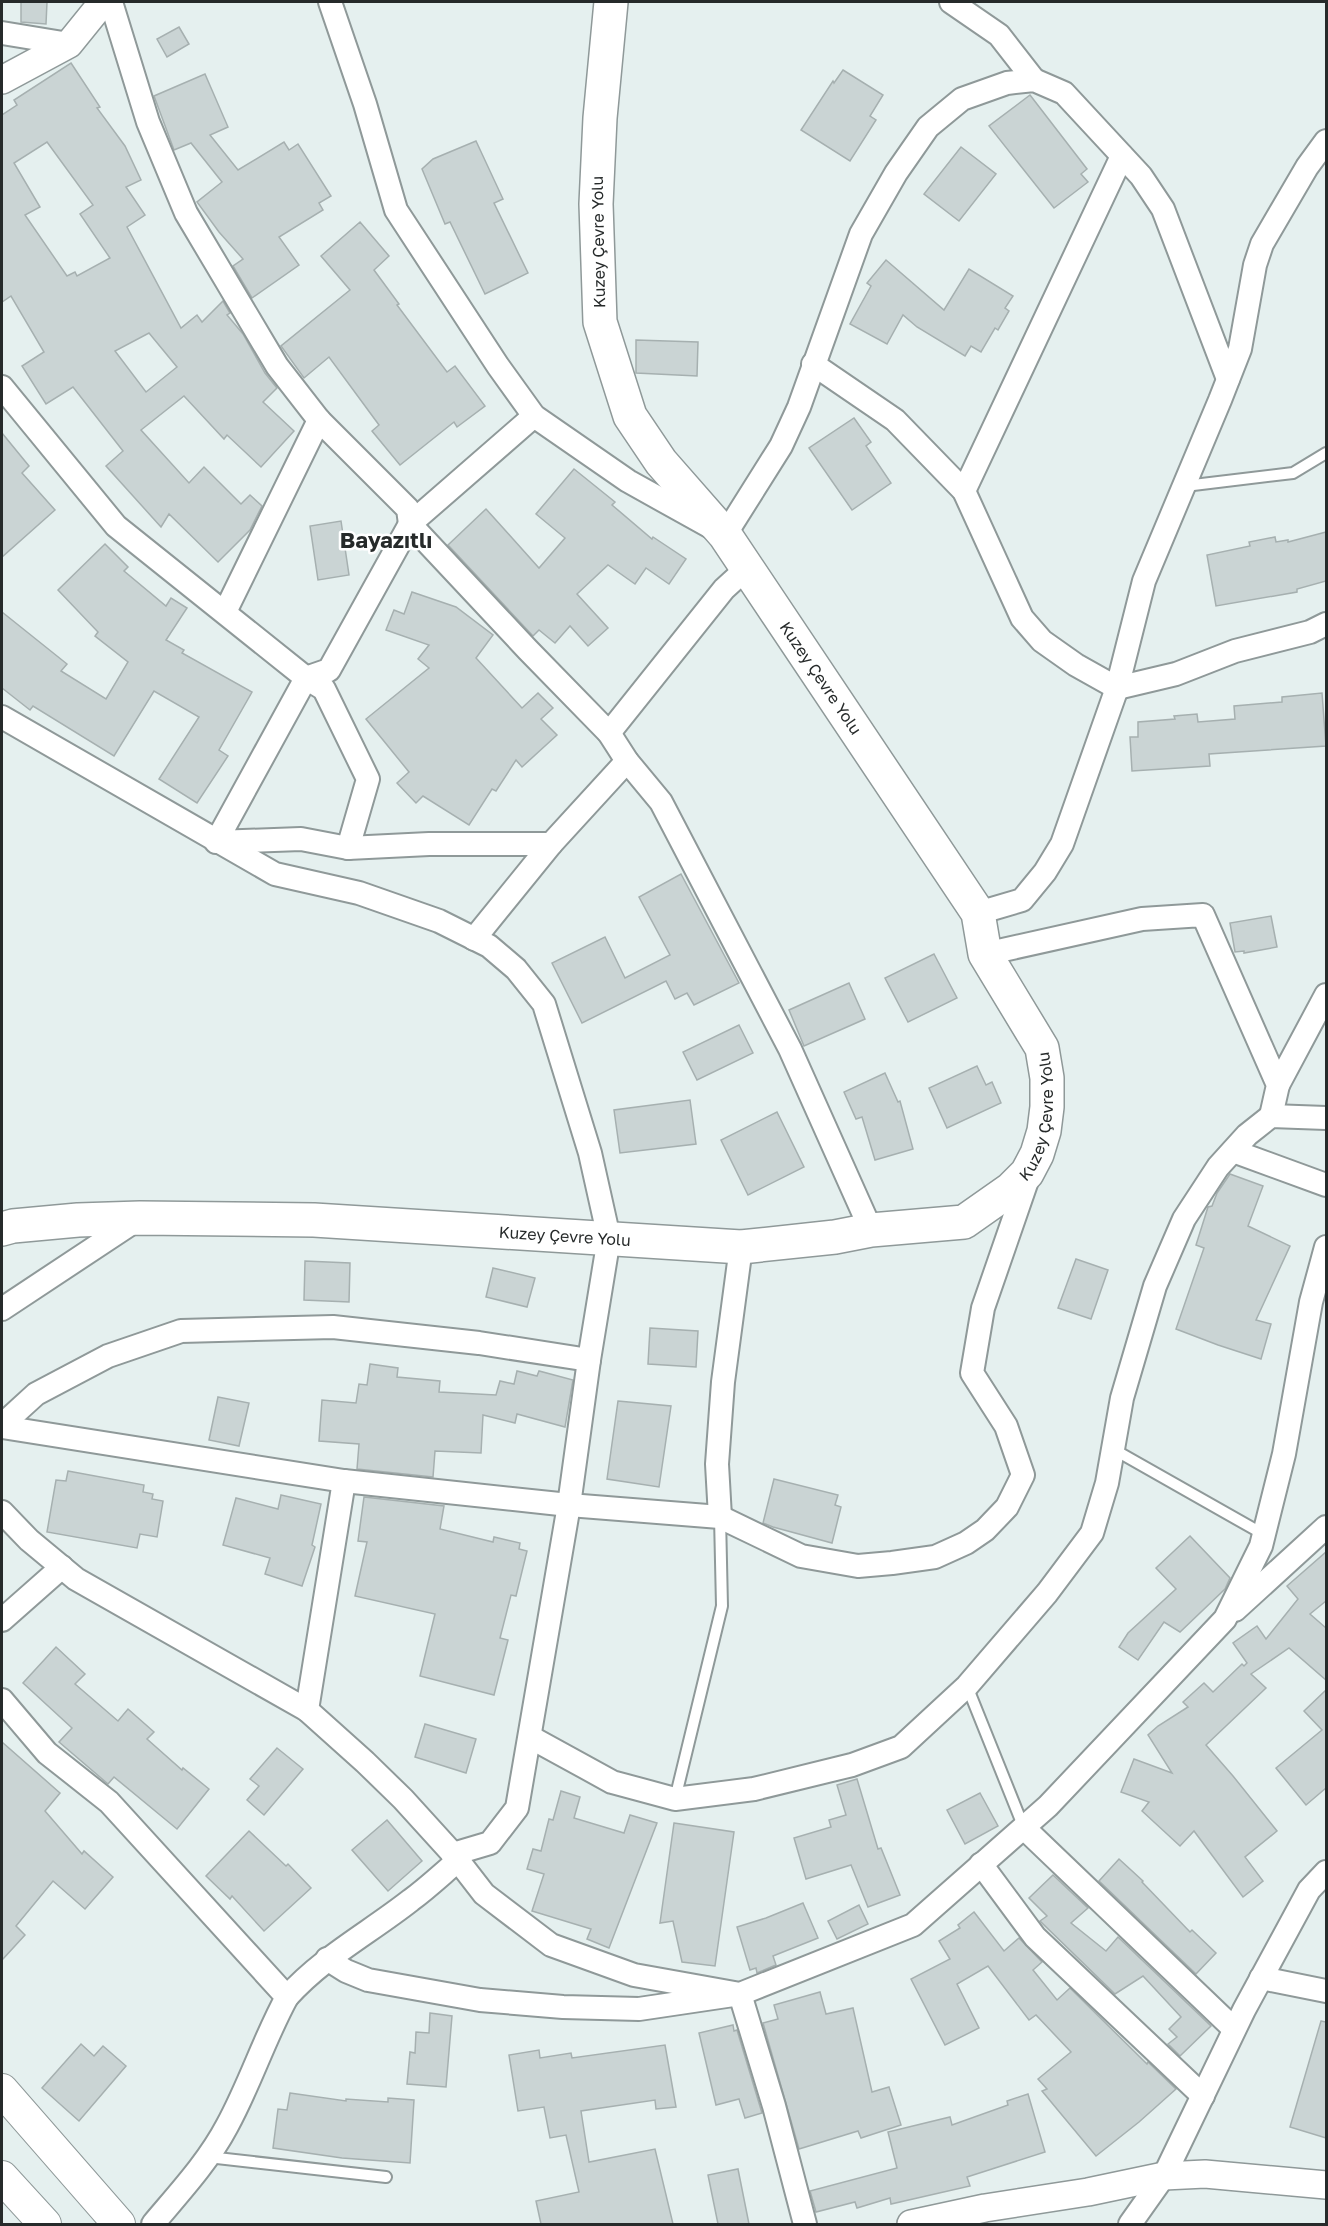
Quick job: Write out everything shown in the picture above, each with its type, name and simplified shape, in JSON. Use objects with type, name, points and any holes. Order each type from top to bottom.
[{"type":"main road","name":"Kuzey Çevre Yolu","points":[[2,1229],[78,1220],[140,1218],[314,1220],[741,1247],[835,1238],[871,1230],[964,1222],[1011,1189],[1026,1173],[1037,1154],[1044,1131],[1047,1107],[1047,1078],[1042,1048],[985,954],[978,913],[725,536],[661,462],[630,416],[600,322],[596,204],[600,118],[612,2]]},
{"type":"main road","points":[[2,2090],[119,2224]]},
{"type":"main road","points":[[2,2177],[45,2224]]},
{"type":"street","points":[[2,80],[69,44],[103,2]]},
{"type":"street","points":[[111,2],[148,122],[186,213],[277,366],[319,420],[408,509],[410,524],[609,733],[627,761],[661,802],[790,1049],[871,1230]]},
{"type":"street","points":[[330,2],[365,104],[396,210],[498,366],[534,416],[628,481],[725,536],[781,446],[799,407],[861,234],[896,173],[928,127],[962,99],[1007,83],[1034,80]]},
{"type":"street","points":[[951,2],[999,35],[1034,80],[1064,93],[1141,176],[1164,209],[1228,379]]},
{"type":"street","points":[[2,33],[69,44]]},
{"type":"street","points":[[978,913],[1022,900],[1045,872],[1062,844],[1117,688],[1144,581],[1240,349],[1255,265],[1262,244],[1307,167],[1326,141]]},
{"type":"street","points":[[964,491],[1122,156]]},
{"type":"street","points":[[813,364],[895,420],[964,491],[1022,618],[1042,640],[1076,665],[1117,688],[1176,674],[1235,651],[1310,632],[1326,624]]},
{"type":"street","points":[[2,387],[116,526],[324,690],[368,779],[348,848]]},
{"type":"street","points":[[216,842],[306,678],[329,670],[410,524],[534,416]]},
{"type":"street","points":[[225,612],[319,420]]},
{"type":"street","points":[[609,733],[724,589],[747,568]]},
{"type":"street","points":[[2,717],[275,874],[359,893],[439,921],[489,946],[516,969],[544,1004],[590,1153],[609,1238],[569,1505],[517,1808],[490,1843],[453,1854]]},
{"type":"street","points":[[474,939],[551,844],[627,761]]},
{"type":"street","points":[[216,842],[301,839],[348,848],[429,843],[551,844]]},
{"type":"street","points":[[985,954],[1142,919],[1203,915],[1278,1085]]},
{"type":"street","points":[[530,1737],[612,1782],[675,1799],[754,1789],[852,1765],[901,1747],[967,1686],[1047,1593],[1092,1533],[1107,1483],[1122,1398],[1155,1286],[1184,1219],[1218,1167],[1247,1135],[1271,1116],[1278,1085],[1326,995]]},
{"type":"street","points":[[1271,1116],[1326,1118]]},
{"type":"street","points":[[1233,1151],[1326,1185]]},
{"type":"street","points":[[2,1426],[344,1481],[569,1505],[720,1517],[801,1556],[858,1566],[935,1557],[966,1544],[984,1530],[1007,1507],[1023,1475],[1006,1426],[972,1373],[983,1308],[1037,1154]]},
{"type":"street","points":[[2,1310],[140,1218]]},
{"type":"street","points":[[720,1517],[717,1464],[723,1382],[741,1247]]},
{"type":"street","points":[[1225,1619],[1261,1546],[1284,1454],[1311,1302],[1326,1247]]},
{"type":"street","points":[[2,1426],[36,1394],[98,1361],[181,1331],[333,1327],[479,1343],[589,1360]]},
{"type":"street","points":[[307,1710],[344,1481]]},
{"type":"street","points":[[2,1512],[29,1540],[76,1579],[307,1710],[365,1762],[453,1854],[484,1894],[551,1945],[634,1975],[740,1994]]},
{"type":"street","points":[[327,1959],[346,1971],[368,1980],[480,2000],[563,2007],[639,2009],[740,1994],[913,1925],[1048,1806],[1225,1619],[1326,1527]]},
{"type":"street","points":[[2,1620],[62,1567]]},
{"type":"street","points":[[2,1700],[47,1753],[109,1802],[287,1997]]},
{"type":"street","points":[[1024,1827],[1234,2029]]},
{"type":"street","points":[[153,2224],[208,2157],[226,2128],[241,2099],[272,2024],[287,1997],[304,1978],[327,1959],[412,1900],[454,1864],[453,1854]]},
{"type":"street","points":[[981,1864],[1035,1937],[1203,2096]]},
{"type":"street","points":[[1130,2224],[1164,2176],[1234,2029],[1261,1978],[1309,1890],[1326,1872]]},
{"type":"street","points":[[1261,1978],[1326,1991]]},
{"type":"street","points":[[740,1994],[774,2106],[805,2224]]},
{"type":"street","points":[[910,2224],[1164,2176],[1205,2174],[1326,2185]]},
{"type":"lane","points":[[1184,486],[1293,473],[1326,453]]},
{"type":"lane","points":[[1113,1449],[1263,1534]]},
{"type":"lane","points":[[675,1799],[722,1606],[720,1517]]},
{"type":"lane","points":[[967,1686],[1024,1827]]},
{"type":"lane","points":[[208,2157],[386,2177]]},
{"type":"building","points":[[21,2],[47,2],[46,24],[21,22]]},
{"type":"building","points":[[179,27],[189,44],[167,57],[157,39]]},
{"type":"building","points":[[71,63],[100,107],[97,108],[125,146],[141,180],[126,187],[145,215],[127,227],[181,328],[197,315],[202,322],[223,301],[230,313],[227,315],[243,334],[265,373],[277,388],[263,402],[294,431],[261,467],[227,435],[224,439],[184,396],[141,430],[189,483],[204,467],[241,504],[250,495],[262,506],[250,530],[218,562],[169,514],[161,527],[106,466],[123,451],[73,387],[46,404],[22,366],[44,352],[11,296],[2,302],[2,115],[17,105],[14,100]],"holes":[[[47,142],[93,205],[80,214],[110,258],[77,276],[75,272],[67,276],[25,215],[40,207],[14,163]],[[149,333],[177,367],[146,392],[115,351]]]},
{"type":"building","points":[[843,70],[883,95],[870,116],[876,120],[850,161],[801,130],[833,81],[834,83]]},
{"type":"building","points":[[205,74],[228,127],[210,135],[238,170],[284,142],[289,150],[298,144],[331,196],[319,203],[323,210],[279,237],[299,265],[252,298],[233,266],[243,259],[197,202],[222,182],[191,143],[174,150],[154,96]]},
{"type":"building","points":[[1030,95],[1087,169],[1081,174],[1088,182],[1054,208],[989,126]]},
{"type":"building","points":[[476,141],[503,199],[494,203],[528,273],[485,294],[450,222],[445,224],[422,169],[433,159]]},
{"type":"building","points":[[961,147],[996,174],[959,221],[924,194]]},
{"type":"building","points":[[360,222],[389,256],[374,270],[399,304],[397,305],[447,372],[455,366],[485,406],[457,427],[454,422],[400,465],[372,431],[379,425],[329,357],[304,378],[281,346],[350,290],[321,256]]},
{"type":"building","points":[[886,260],[944,310],[969,269],[1013,296],[1005,308],[1009,311],[998,330],[995,328],[981,352],[971,346],[965,356],[917,327],[903,315],[887,344],[850,324],[871,286],[867,283]]},
{"type":"building","points":[[636,340],[698,342],[697,376],[636,373]]},
{"type":"building","points":[[854,418],[871,442],[866,446],[891,483],[852,510],[809,448]]},
{"type":"building","points":[[2,433],[29,466],[22,473],[55,510],[2,557]]},
{"type":"building","points":[[574,469],[615,502],[612,505],[652,539],[653,537],[686,559],[669,584],[646,568],[635,584],[608,565],[577,594],[608,628],[588,646],[570,626],[555,643],[539,630],[533,636],[448,545],[486,509],[539,568],[565,538],[536,514]]},
{"type":"building","points":[[341,521],[349,575],[318,580],[310,526]]},
{"type":"building","points":[[1326,532],[1326,581],[1297,589],[1297,592],[1216,606],[1207,555],[1250,546],[1249,542],[1275,537],[1276,542],[1288,540],[1288,542]]},
{"type":"building","points":[[105,544],[128,567],[124,571],[166,606],[171,598],[187,608],[166,640],[184,650],[182,653],[252,692],[219,750],[228,756],[197,803],[159,779],[199,717],[154,691],[114,756],[33,706],[30,710],[2,688],[2,612],[67,664],[61,671],[106,699],[128,662],[95,636],[98,632],[58,590]]},
{"type":"building","points":[[412,592],[456,607],[493,635],[476,658],[522,708],[538,693],[553,708],[541,719],[557,735],[522,767],[516,760],[496,791],[492,789],[469,825],[423,796],[416,803],[397,783],[409,772],[366,719],[429,668],[418,659],[429,645],[386,630],[394,610],[404,614]]},
{"type":"building","points":[[1322,693],[1326,746],[1209,754],[1210,766],[1132,771],[1130,737],[1138,737],[1138,722],[1175,719],[1174,716],[1197,714],[1198,722],[1235,719],[1234,706],[1282,702],[1282,697]]},
{"type":"building","points":[[681,874],[739,983],[694,1005],[687,993],[675,999],[666,981],[582,1023],[552,963],[605,937],[625,978],[670,955],[639,897]]},
{"type":"building","points":[[1271,916],[1277,947],[1244,953],[1244,951],[1235,952],[1230,923]]},
{"type":"building","points":[[934,954],[957,998],[908,1022],[885,978]]},
{"type":"building","points":[[849,983],[865,1019],[804,1046],[789,1010]]},
{"type":"building","points":[[739,1025],[753,1053],[697,1080],[683,1052]]},
{"type":"building","points":[[977,1066],[986,1085],[992,1082],[1001,1103],[947,1128],[929,1088]]},
{"type":"building","points":[[885,1073],[898,1102],[900,1101],[913,1149],[875,1160],[862,1117],[856,1119],[844,1092]]},
{"type":"building","points":[[690,1100],[696,1144],[620,1153],[614,1110]]},
{"type":"building","points":[[777,1112],[804,1167],[748,1195],[721,1140]]},
{"type":"building","points":[[1230,1174],[1263,1186],[1248,1226],[1290,1246],[1256,1320],[1271,1324],[1261,1359],[1176,1329],[1204,1248],[1196,1245],[1208,1207],[1212,1206],[1217,1193]]},
{"type":"building","points":[[1076,1259],[1108,1270],[1091,1319],[1058,1308]]},
{"type":"building","points":[[305,1261],[350,1263],[349,1302],[304,1300]]},
{"type":"building","points":[[493,1268],[535,1278],[527,1307],[486,1297]]},
{"type":"building","points":[[650,1328],[698,1331],[696,1367],[648,1364]]},
{"type":"building","points":[[370,1364],[398,1368],[397,1377],[440,1381],[439,1392],[496,1395],[500,1381],[514,1384],[517,1371],[537,1376],[539,1371],[573,1380],[565,1427],[517,1414],[515,1423],[483,1415],[481,1453],[435,1451],[433,1477],[357,1469],[359,1444],[319,1441],[322,1400],[356,1403],[359,1384],[367,1385]]},
{"type":"building","points":[[218,1397],[249,1403],[239,1446],[209,1440]]},
{"type":"building","points":[[618,1401],[671,1406],[659,1487],[607,1479]]},
{"type":"building","points":[[68,1471],[144,1485],[143,1492],[153,1494],[152,1499],[163,1501],[157,1537],[140,1534],[137,1548],[47,1532],[56,1480],[66,1481]]},
{"type":"building","points":[[774,1479],[838,1495],[835,1505],[841,1507],[832,1543],[763,1523]]},
{"type":"building","points":[[281,1495],[321,1504],[312,1545],[315,1547],[302,1586],[265,1574],[270,1558],[223,1545],[236,1498],[278,1509]]},
{"type":"building","points":[[364,1497],[444,1506],[440,1529],[493,1542],[494,1537],[520,1543],[519,1549],[527,1551],[516,1596],[511,1595],[500,1638],[508,1640],[494,1695],[420,1676],[435,1614],[355,1596],[367,1542],[358,1541]]},
{"type":"building","points":[[1190,1536],[1230,1578],[1225,1589],[1180,1632],[1164,1622],[1138,1660],[1119,1647],[1128,1633],[1176,1589],[1156,1568]]},
{"type":"building","points":[[1326,1552],[1326,1601],[1310,1614],[1326,1628],[1326,1680],[1289,1648],[1251,1674],[1266,1688],[1206,1745],[1277,1831],[1245,1857],[1263,1881],[1243,1897],[1194,1831],[1180,1846],[1142,1811],[1149,1802],[1121,1792],[1134,1759],[1172,1773],[1148,1735],[1188,1707],[1183,1702],[1204,1683],[1213,1692],[1242,1664],[1244,1666],[1247,1663],[1233,1643],[1257,1626],[1266,1639],[1298,1599],[1287,1586]]},
{"type":"building","points":[[56,1647],[85,1674],[75,1684],[118,1721],[128,1709],[154,1732],[147,1739],[182,1770],[183,1768],[209,1789],[177,1829],[114,1777],[108,1784],[59,1742],[72,1728],[23,1683]]},
{"type":"building","points":[[1326,1690],[1326,1788],[1306,1805],[1276,1768],[1322,1730],[1304,1711]]},
{"type":"building","points":[[425,1724],[476,1739],[466,1773],[415,1757]]},
{"type":"building","points":[[2,1742],[60,1793],[45,1811],[82,1854],[84,1851],[113,1877],[85,1909],[53,1881],[16,1926],[25,1935],[2,1960]]},
{"type":"building","points":[[277,1748],[303,1769],[264,1815],[247,1800],[259,1786],[250,1779]]},
{"type":"building","points":[[857,1779],[878,1849],[881,1848],[900,1895],[868,1907],[851,1865],[806,1879],[794,1838],[831,1827],[829,1820],[846,1815],[837,1785]]},
{"type":"building","points":[[561,1791],[580,1797],[574,1818],[624,1833],[630,1815],[657,1823],[609,1948],[587,1939],[591,1929],[532,1911],[544,1874],[527,1869],[533,1849],[541,1851],[549,1819],[553,1820]]},
{"type":"building","points":[[980,1793],[998,1826],[965,1844],[947,1810]]},
{"type":"building","points":[[387,1820],[422,1861],[388,1891],[352,1850]]},
{"type":"building","points":[[674,1823],[734,1832],[715,1966],[682,1962],[673,1921],[660,1923]]},
{"type":"building","points":[[249,1831],[286,1866],[288,1864],[311,1888],[264,1931],[232,1896],[230,1899],[206,1876]]},
{"type":"building","points":[[1119,1859],[1143,1881],[1190,1932],[1192,1930],[1216,1953],[1196,1974],[1099,1881]]},
{"type":"building","points":[[1053,1875],[1088,1908],[1071,1923],[1106,1951],[1118,1937],[1211,2026],[1180,2056],[1168,2044],[1177,2037],[1169,2029],[1181,2017],[1143,1976],[1115,1994],[1040,1921],[1047,1916],[1029,1898]]},
{"type":"building","points":[[803,1903],[818,1938],[773,1956],[776,1965],[757,1973],[756,1968],[750,1970],[737,1927]]},
{"type":"building","points":[[859,1905],[868,1924],[837,1939],[828,1921]]},
{"type":"building","points":[[974,1912],[1004,1951],[1019,1938],[1042,1962],[1033,1970],[1057,2000],[1070,1988],[1147,2064],[1148,2062],[1176,2089],[1096,2156],[1042,2091],[1047,2089],[1038,2079],[1071,2052],[1036,2015],[1029,2020],[988,1966],[957,1984],[979,2028],[945,2045],[911,1979],[950,1959],[939,1941],[960,1928],[958,1925]]},
{"type":"building","points":[[820,1992],[826,2014],[853,2008],[872,2092],[889,2087],[901,2125],[861,2138],[858,2131],[799,2149],[763,2023],[778,2019],[774,2005]]},
{"type":"building","points":[[430,2013],[452,2016],[446,2087],[407,2084],[410,2052],[415,2053],[416,2032],[429,2033]]},
{"type":"building","points":[[1321,2021],[1326,2022],[1326,2138],[1290,2127]]},
{"type":"building","points":[[733,2025],[734,2031],[737,2030],[762,2113],[745,2118],[739,2099],[716,2105],[699,2033]]},
{"type":"building","points":[[81,2044],[94,2056],[103,2046],[126,2066],[79,2121],[42,2088]]},
{"type":"building","points":[[665,2045],[676,2107],[656,2109],[655,2100],[581,2111],[589,2162],[655,2149],[673,2224],[541,2224],[536,2201],[579,2192],[566,2135],[550,2138],[544,2107],[518,2111],[509,2055],[539,2050],[540,2058],[571,2053],[572,2058]]},
{"type":"building","points":[[290,2093],[346,2101],[346,2099],[388,2102],[388,2098],[414,2100],[410,2163],[342,2158],[273,2148],[278,2109],[287,2110]]},
{"type":"building","points":[[1028,2094],[1045,2152],[967,2177],[970,2186],[891,2204],[890,2198],[857,2208],[855,2202],[816,2212],[810,2191],[897,2168],[888,2132],[950,2117],[952,2125],[1008,2105],[1007,2101]]},
{"type":"building","points":[[738,2169],[749,2224],[718,2224],[708,2175]]},
{"type":"district","name":"Bayazıtlı","points":[[386,539]]}]
